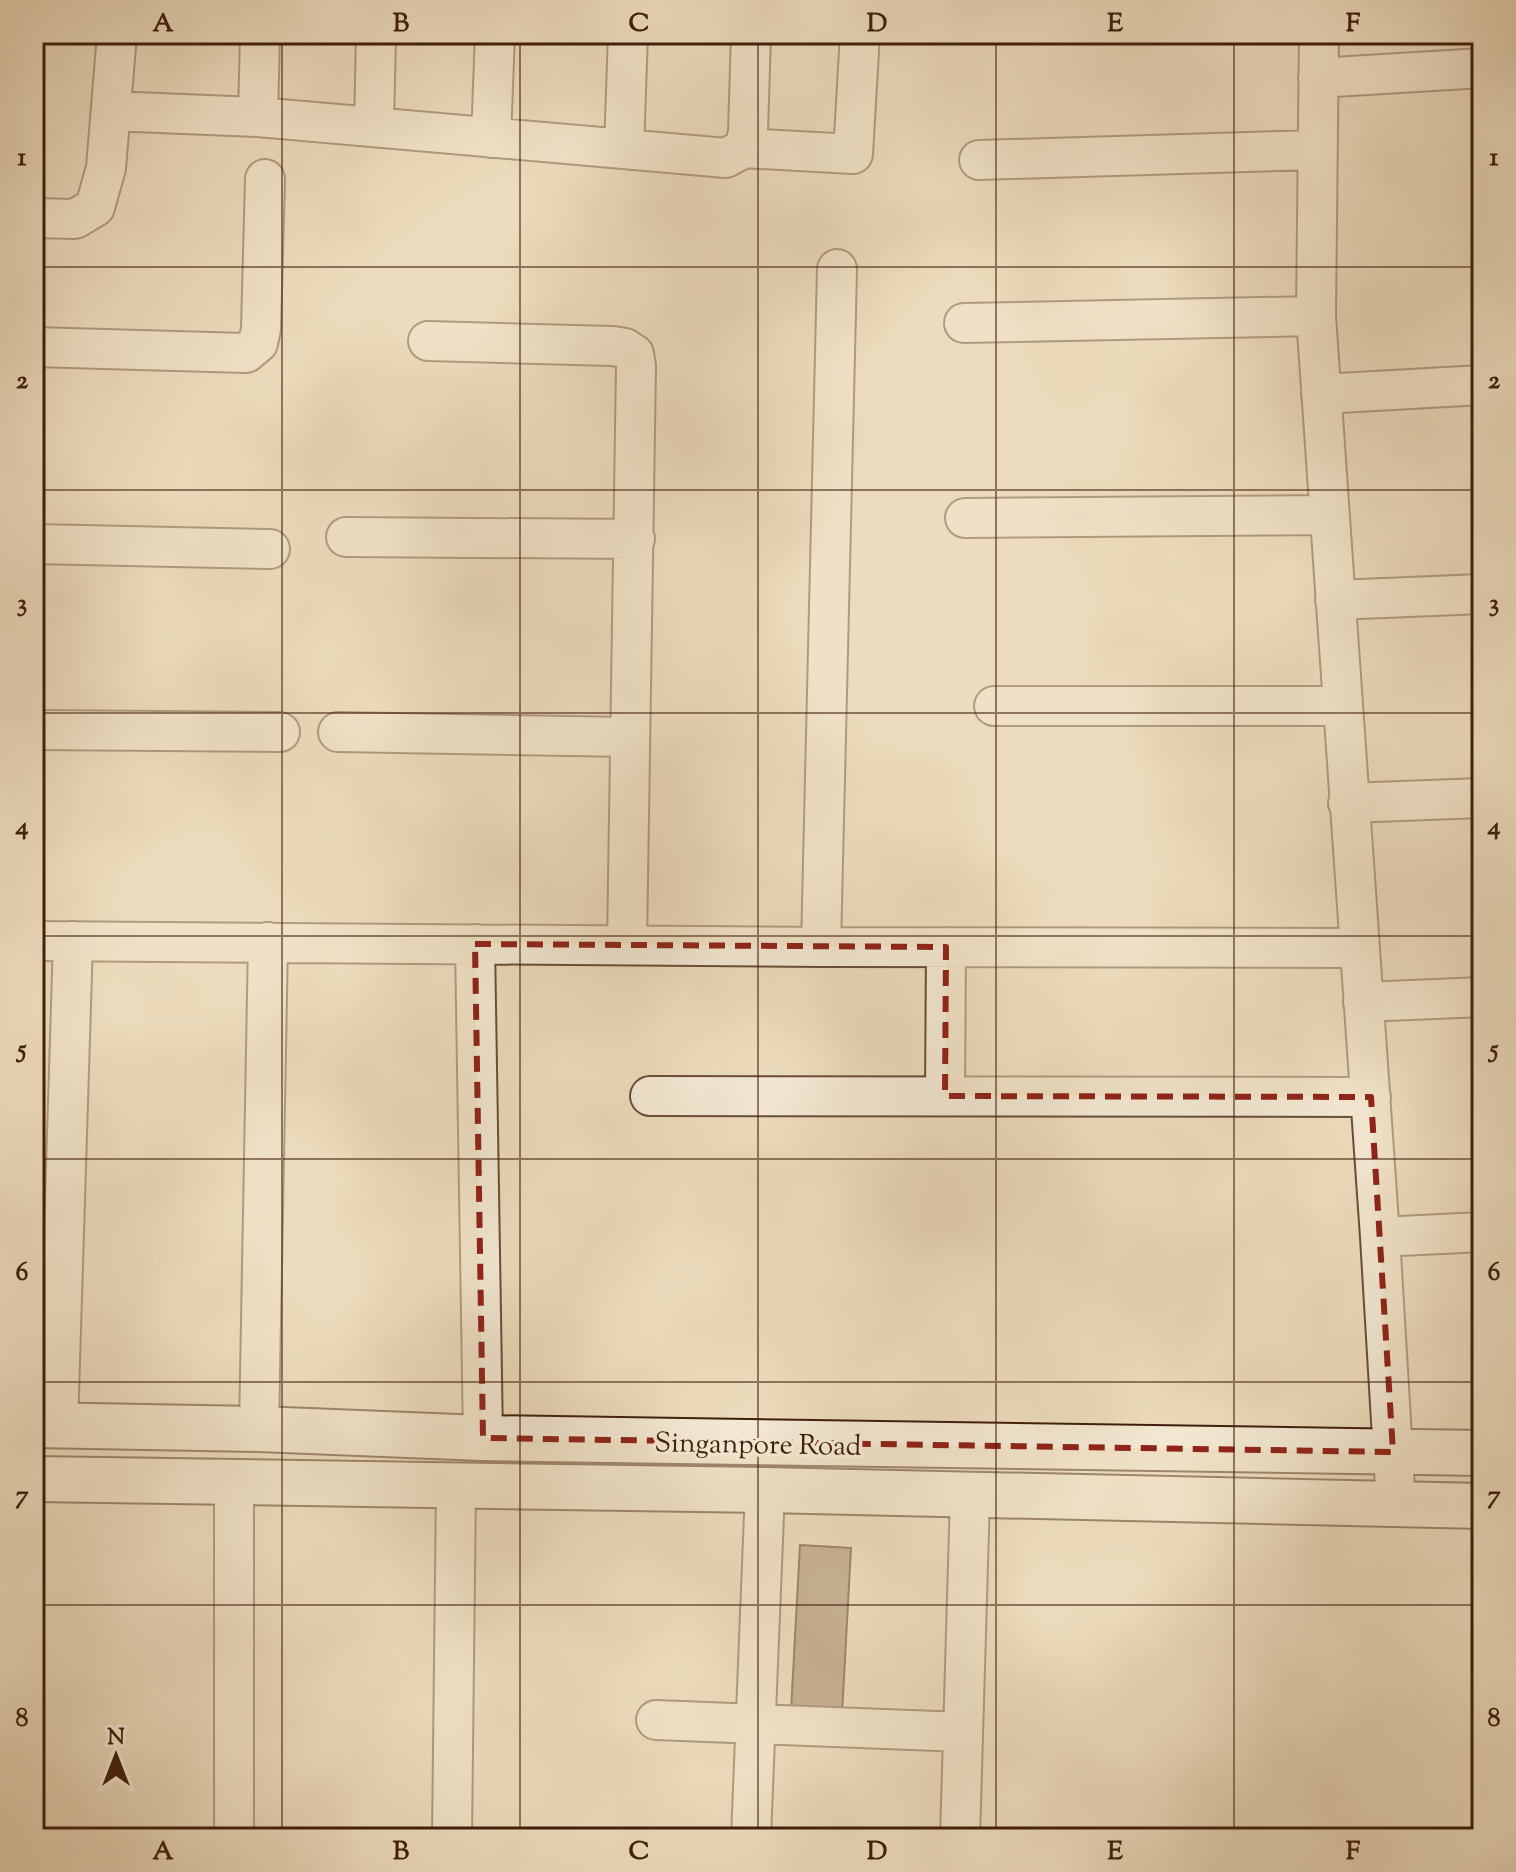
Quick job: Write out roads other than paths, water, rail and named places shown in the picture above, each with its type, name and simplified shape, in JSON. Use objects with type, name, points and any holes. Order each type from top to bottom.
[{"type":"main road","name":"Singanpore Road","points":[[46,1425],[483,1438],[1482,1453]]},
{"type":"main road","name":"Singanpore Road","points":[[34,1479],[765,1490],[1482,1506]]},
{"type":"street","points":[[34,218],[75,219],[95,207],[106,168],[117,34]]},
{"type":"street","points":[[258,117],[260,34]]},
{"type":"street","points":[[374,127],[376,34]]},
{"type":"street","points":[[491,138],[495,34]]},
{"type":"street","points":[[624,149],[628,34]]},
{"type":"street","points":[[744,148],[748,133],[751,34]]},
{"type":"street","points":[[111,111],[258,117],[726,158],[744,148],[853,154],[860,34]]},
{"type":"street","points":[[1319,34],[1316,316],[1371,1097],[1396,1504]]},
{"type":"street","points":[[1318,78],[1482,68]]},
{"type":"street","points":[[979,160],[1316,150]]},
{"type":"street","points":[[34,347],[246,353],[258,343],[261,329],[265,179]]},
{"type":"street","points":[[821,947],[837,269]]},
{"type":"street","points":[[964,323],[1316,316]]},
{"type":"street","points":[[428,341],[613,346],[625,348],[634,354],[635,539],[627,945]]},
{"type":"street","points":[[1321,394],[1482,385]]},
{"type":"street","points":[[965,518],[1328,515]]},
{"type":"street","points":[[346,537],[635,539]]},
{"type":"street","points":[[34,544],[270,549]]},
{"type":"street","points":[[1335,600],[1482,594]]},
{"type":"street","points":[[994,706],[1342,706]]},
{"type":"street","points":[[34,730],[280,732]]},
{"type":"street","points":[[338,732],[630,737]]},
{"type":"street","points":[[1348,803],[1482,798]]},
{"type":"street","points":[[34,941],[1360,948]]},
{"type":"street","points":[[46,1425],[73,941]]},
{"type":"street","points":[[259,1429],[268,942]]},
{"type":"street","points":[[475,944],[483,1438]]},
{"type":"street","points":[[945,1096],[946,947]]},
{"type":"street","points":[[1363,1002],[1482,997]]},
{"type":"street","points":[[650,1096],[1371,1097]]},
{"type":"street","points":[[1380,1237],[1482,1232]]},
{"type":"street","points":[[234,1482],[234,1838]]},
{"type":"street","points":[[452,1838],[456,1487]]},
{"type":"street","points":[[751,1838],[765,1490]]},
{"type":"street","points":[[960,1838],[970,1496]]},
{"type":"street","points":[[656,1720],[963,1732]]}]
